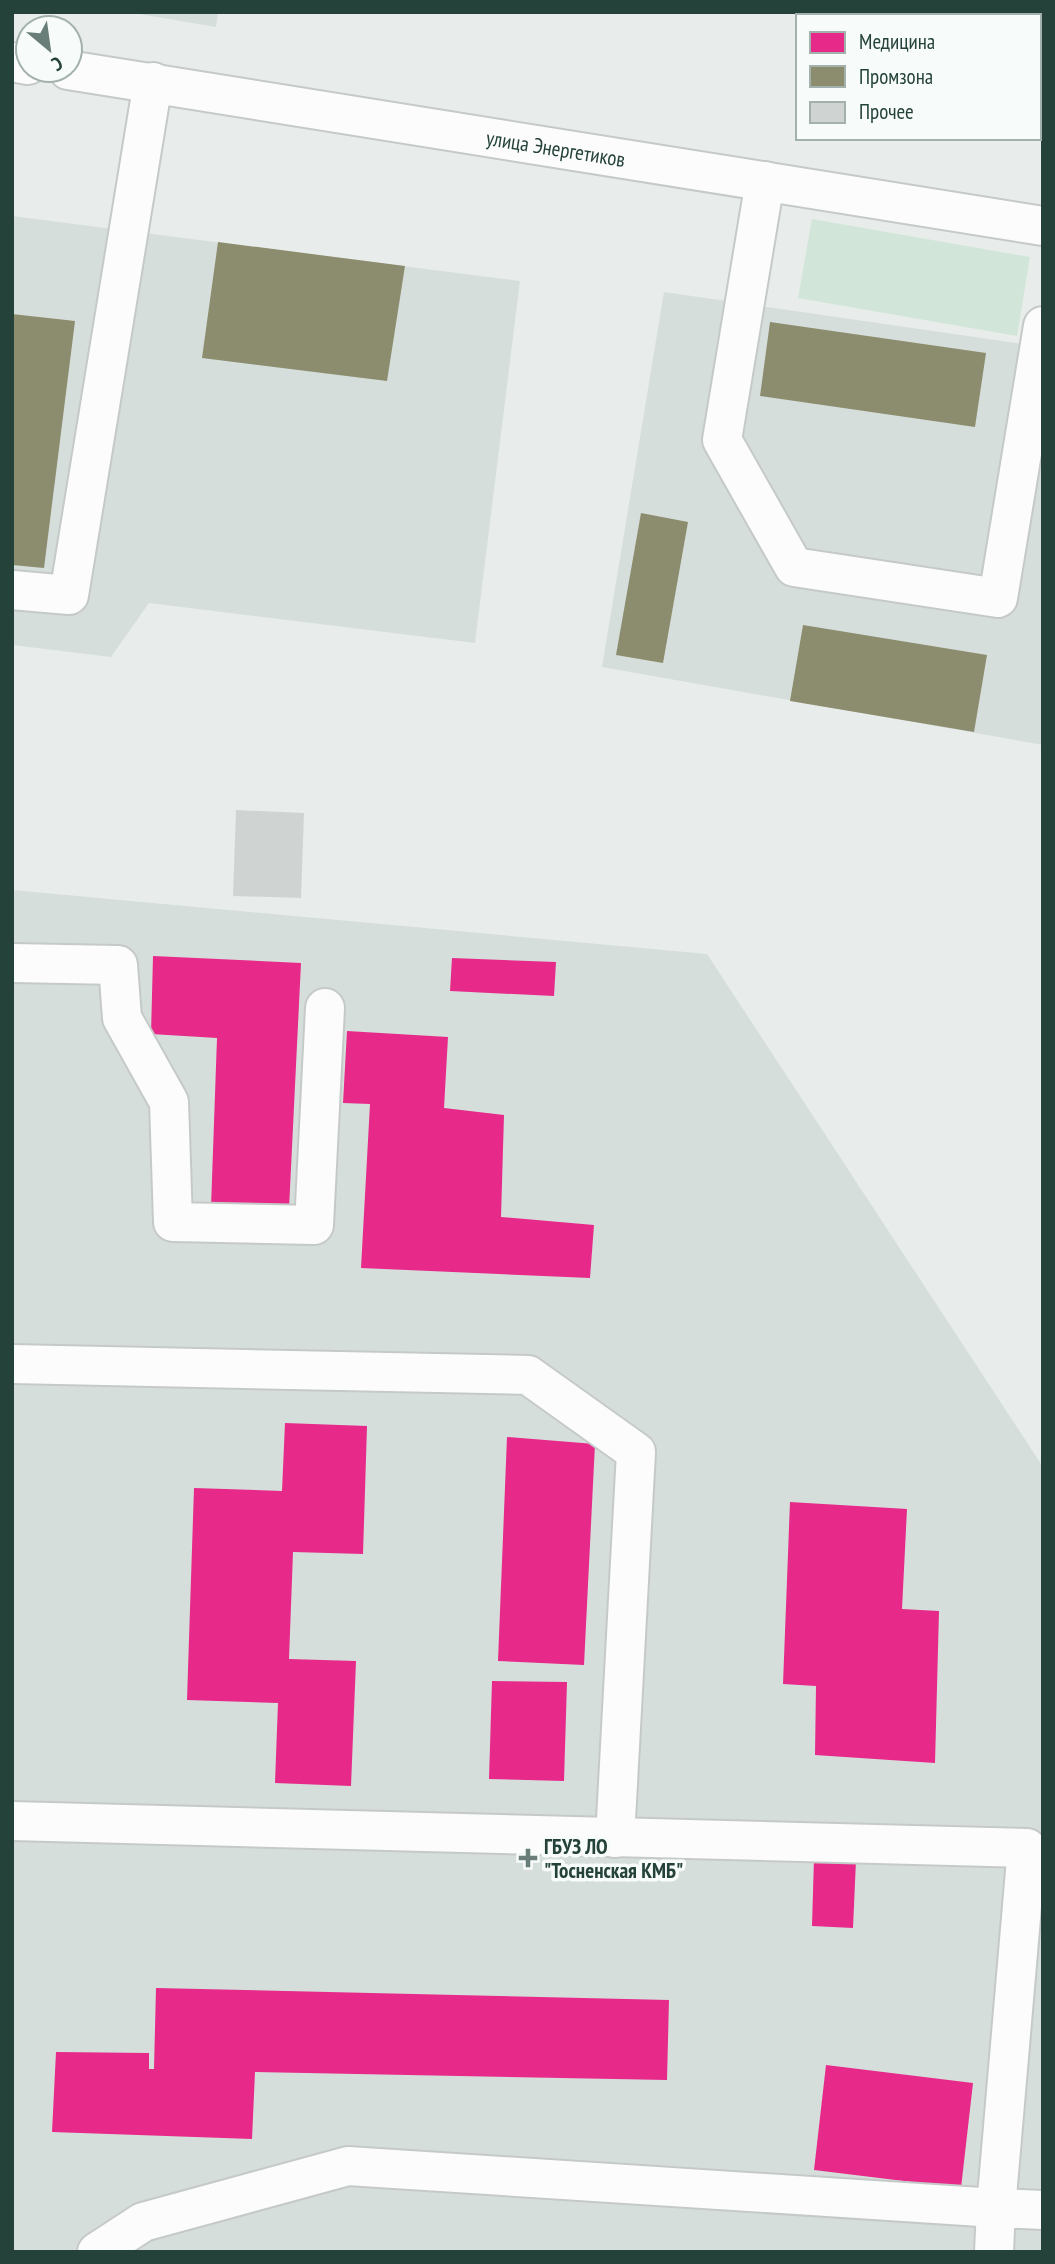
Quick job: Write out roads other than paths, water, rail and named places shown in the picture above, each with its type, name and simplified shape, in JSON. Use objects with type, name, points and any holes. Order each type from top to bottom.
[{"type":"street","name":"улица Энергетиков","points":[[84,72],[1043,226]]},
{"type":"street","points":[[12,590],[69,595],[153,82]]},
{"type":"street","points":[[765,181],[722,440],[794,567],[998,598],[1043,326]]},
{"type":"street","points":[[12,963],[118,965],[122,1018],[169,1102],[173,1222],[314,1225],[325,1008]]},
{"type":"street","points":[[12,1364],[528,1375],[636,1452],[615,1838]]},
{"type":"street","points":[[12,1821],[1027,1848],[994,2252]]},
{"type":"street","points":[[97,2252],[144,2222],[348,2165],[1043,2210]]},
{"type":"place","name":"ГБУЗ ЛО \"Тосненская КМБ\"","points":[[528,1858]]}]
